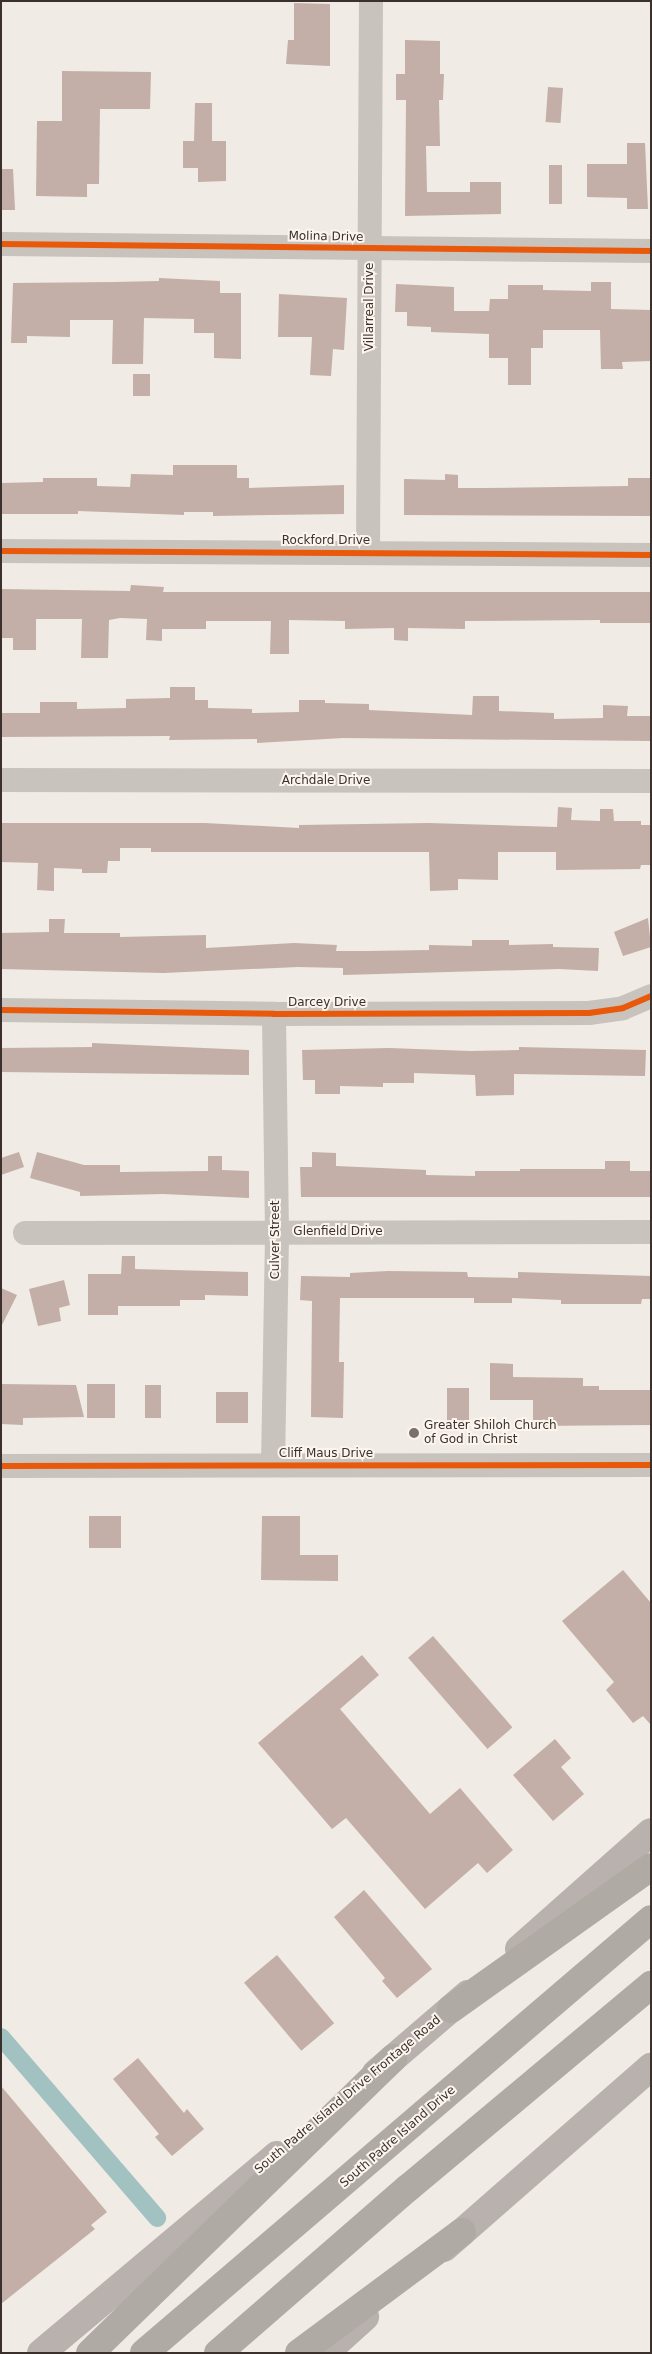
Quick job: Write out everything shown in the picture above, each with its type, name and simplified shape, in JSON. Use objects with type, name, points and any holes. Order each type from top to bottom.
[{"type":"highway","points":[[451,2009],[651,1867]]},
{"type":"highway","name":"South Padre Island Drive","points":[[144,2353],[651,1919]]},
{"type":"highway","points":[[218,2353],[416,2181],[651,1986]]},
{"type":"highway","points":[[90,2353],[393,2058]]},
{"type":"highway","points":[[299,2353],[462,2232]]},
{"type":"main road","name":"South Padre Island Drive Frontage Road","points":[[41,2353],[451,2009],[651,1832]]},
{"type":"main road","points":[[325,2353],[651,2067]]},
{"type":"street","name":"Villarreal Drive","points":[[368,552],[371,1]]},
{"type":"street","name":"Molina Drive","points":[[1,244],[651,251]]},
{"type":"street","name":"Rockford Drive","points":[[1,551],[651,555]]},
{"type":"street","name":"Archdale Drive","points":[[1,780],[651,781]]},
{"type":"street","name":"Darcey Drive","points":[[1,1010],[274,1014],[589,1013],[623,1008],[651,996]]},
{"type":"street","name":"Culver Street","points":[[273,1465],[277,1232],[274,1014]]},
{"type":"street","name":"Glenfield Drive","points":[[26,1233],[651,1232]]},
{"type":"street","name":"Cliff Maus Drive","points":[[1,1466],[651,1465]]},
{"type":"building","points":[[294,3],[330,4],[330,66],[286,64],[288,40],[294,40]]},
{"type":"building","points":[[405,40],[440,41],[440,74],[444,74],[443,100],[439,100],[440,146],[426,146],[427,192],[470,192],[470,182],[501,182],[501,214],[405,216],[406,100],[396,100],[396,74],[405,74]]},
{"type":"building","points":[[62,71],[151,72],[150,109],[100,109],[99,184],[87,184],[87,197],[36,196],[37,121],[62,121]]},
{"type":"building","points":[[548,87],[563,88],[561,123],[546,122]]},
{"type":"building","points":[[195,103],[212,103],[212,141],[226,141],[226,181],[198,182],[198,168],[183,168],[183,141],[194,141]]},
{"type":"building","points":[[627,143],[645,143],[648,209],[627,209],[627,198],[587,197],[587,164],[627,164]]},
{"type":"building","points":[[549,165],[562,165],[562,204],[549,204]]},
{"type":"building","points":[[1,169],[13,169],[15,210],[1,210]]},
{"type":"building","points":[[159,278],[220,281],[220,293],[241,293],[241,359],[214,358],[214,333],[194,333],[194,319],[144,318],[143,364],[112,364],[113,320],[70,320],[70,337],[27,336],[27,343],[11,343],[13,283],[159,281]]},
{"type":"building","points":[[591,282],[611,282],[611,309],[651,310],[651,361],[622,362],[623,369],[601,369],[600,330],[543,330],[543,348],[531,348],[531,385],[508,385],[508,358],[489,358],[489,334],[431,332],[431,327],[407,326],[407,312],[395,312],[396,284],[454,287],[454,311],[489,311],[490,299],[508,299],[508,285],[543,285],[543,290],[591,291]]},
{"type":"building","points":[[279,294],[347,298],[344,350],[333,349],[331,376],[310,375],[312,337],[278,337]]},
{"type":"building","points":[[133,374],[150,374],[150,396],[133,396]]},
{"type":"building","points":[[173,465],[237,465],[237,478],[249,478],[249,488],[344,485],[344,514],[213,516],[213,512],[184,512],[184,515],[78,511],[78,514],[1,514],[1,483],[43,482],[43,478],[97,478],[97,486],[130,487],[131,474],[173,475]]},
{"type":"building","points":[[445,474],[458,475],[458,488],[628,486],[628,478],[651,478],[651,516],[404,515],[404,479],[445,480]]},
{"type":"building","points":[[131,585],[164,587],[163,592],[651,592],[651,623],[600,623],[600,620],[465,621],[465,629],[408,628],[408,641],[394,640],[394,628],[345,629],[345,621],[289,620],[289,654],[270,654],[271,621],[206,621],[206,629],[162,629],[162,641],[146,640],[147,619],[120,618],[109,620],[108,658],[81,658],[82,619],[36,619],[36,650],[13,650],[13,638],[1,638],[1,589],[130,591]]},
{"type":"building","points":[[170,687],[195,687],[195,700],[208,700],[208,708],[252,709],[252,713],[299,712],[299,700],[325,700],[325,703],[369,704],[369,710],[472,715],[473,696],[499,696],[499,711],[554,713],[554,719],[603,718],[603,705],[628,706],[627,716],[651,716],[651,741],[343,738],[257,743],[257,739],[169,740],[170,736],[1,737],[1,713],[40,713],[40,702],[77,702],[77,709],[126,708],[126,699],[170,698]]},
{"type":"building","points":[[558,807],[572,808],[571,820],[600,821],[600,809],[613,809],[614,821],[641,821],[641,825],[651,825],[651,865],[641,865],[640,869],[556,870],[556,852],[498,852],[498,880],[458,879],[458,890],[430,891],[429,852],[151,852],[151,848],[120,848],[120,861],[108,861],[107,873],[82,873],[82,869],[54,868],[54,891],[37,890],[38,863],[1,862],[1,823],[205,823],[299,828],[299,825],[429,823],[557,827]]},
{"type":"building","points":[[648,918],[651,947],[623,956],[614,932]]},
{"type":"building","points":[[49,919],[65,919],[64,933],[120,933],[120,937],[206,935],[206,948],[294,943],[337,945],[336,951],[429,950],[429,945],[472,946],[472,940],[509,940],[509,945],[553,944],[553,947],[599,948],[598,971],[559,969],[343,975],[343,968],[298,967],[163,973],[1,969],[1,933],[49,932]]},
{"type":"building","points":[[92,1043],[249,1050],[249,1075],[1,1072],[1,1048],[92,1047]]},
{"type":"building","points":[[519,1047],[646,1050],[645,1076],[514,1074],[514,1095],[476,1096],[475,1075],[414,1073],[414,1083],[383,1083],[383,1087],[340,1086],[340,1094],[315,1094],[315,1080],[303,1080],[302,1050],[389,1048],[470,1051],[519,1050]]},
{"type":"building","points":[[19,1152],[24,1167],[1,1175],[1,1158]]},
{"type":"building","points":[[37,1152],[84,1165],[120,1165],[120,1172],[208,1171],[208,1156],[222,1156],[222,1170],[249,1171],[249,1198],[163,1194],[80,1196],[80,1192],[30,1178]]},
{"type":"building","points":[[312,1152],[336,1153],[336,1166],[426,1170],[426,1175],[475,1176],[475,1171],[520,1171],[520,1169],[605,1169],[605,1161],[630,1161],[630,1171],[651,1171],[651,1197],[301,1197],[300,1167],[312,1167]]},
{"type":"building","points":[[122,1256],[135,1256],[135,1269],[248,1272],[248,1296],[205,1295],[205,1300],[180,1300],[180,1306],[118,1306],[118,1315],[88,1315],[88,1274],[121,1274]]},
{"type":"building","points":[[388,1271],[467,1272],[468,1277],[518,1278],[518,1272],[651,1276],[651,1299],[642,1299],[641,1304],[561,1304],[561,1300],[512,1298],[512,1303],[474,1303],[474,1298],[340,1298],[339,1362],[344,1362],[343,1418],[311,1417],[312,1301],[300,1300],[301,1276],[350,1277],[350,1273]]},
{"type":"building","points":[[64,1280],[70,1305],[59,1308],[61,1321],[38,1326],[29,1289]]},
{"type":"building","points":[[1,1288],[17,1295],[1,1327]]},
{"type":"building","points":[[490,1363],[513,1364],[513,1377],[583,1378],[583,1386],[599,1386],[599,1390],[651,1390],[651,1425],[533,1426],[533,1400],[490,1400]]},
{"type":"building","points":[[1,1384],[76,1385],[84,1417],[23,1418],[23,1425],[1,1424]]},
{"type":"building","points":[[87,1384],[115,1384],[115,1418],[87,1418]]},
{"type":"building","points":[[145,1385],[161,1385],[161,1418],[145,1418]]},
{"type":"building","points":[[447,1388],[469,1388],[469,1425],[447,1425]]},
{"type":"building","points":[[216,1392],[248,1392],[248,1423],[216,1423]]},
{"type":"building","points":[[89,1516],[121,1516],[121,1548],[89,1548]]},
{"type":"building","points":[[262,1516],[300,1516],[300,1555],[338,1555],[338,1581],[261,1580]]},
{"type":"building","points":[[623,1570],[651,1603],[651,1725],[643,1716],[633,1723],[606,1690],[614,1682],[562,1621]]},
{"type":"building","points":[[433,1636],[512,1727],[487,1749],[408,1658]]},
{"type":"building","points":[[362,1655],[379,1675],[340,1709],[430,1814],[460,1788],[513,1850],[487,1873],[478,1863],[425,1909],[346,1818],[332,1829],[258,1743]]},
{"type":"building","points":[[555,1739],[571,1758],[561,1767],[584,1794],[553,1821],[513,1775]]},
{"type":"building","points":[[364,1890],[432,1969],[397,1998],[382,1981],[385,1978],[334,1917]]},
{"type":"building","points":[[277,1955],[334,2023],[301,2051],[244,1983]]},
{"type":"building","points":[[138,2058],[184,2113],[187,2109],[204,2129],[172,2156],[155,2137],[159,2134],[113,2079]]},
{"type":"building","points":[[1,2086],[107,2212],[91,2225],[95,2229],[1,2304]]},
{"type":"waterway","points":[[1,2037],[157,2218]]},
{"type":"cycle path","points":[[1,244],[651,251]]},
{"type":"cycle path","points":[[1,551],[651,555]]},
{"type":"cycle path","points":[[1,1010],[274,1014],[589,1013],[623,1008],[651,996]]},
{"type":"cycle path","points":[[1,1466],[651,1465]]},
{"type":"place","name":"Greater Shiloh Church of God in Christ","points":[[414,1433]]}]
